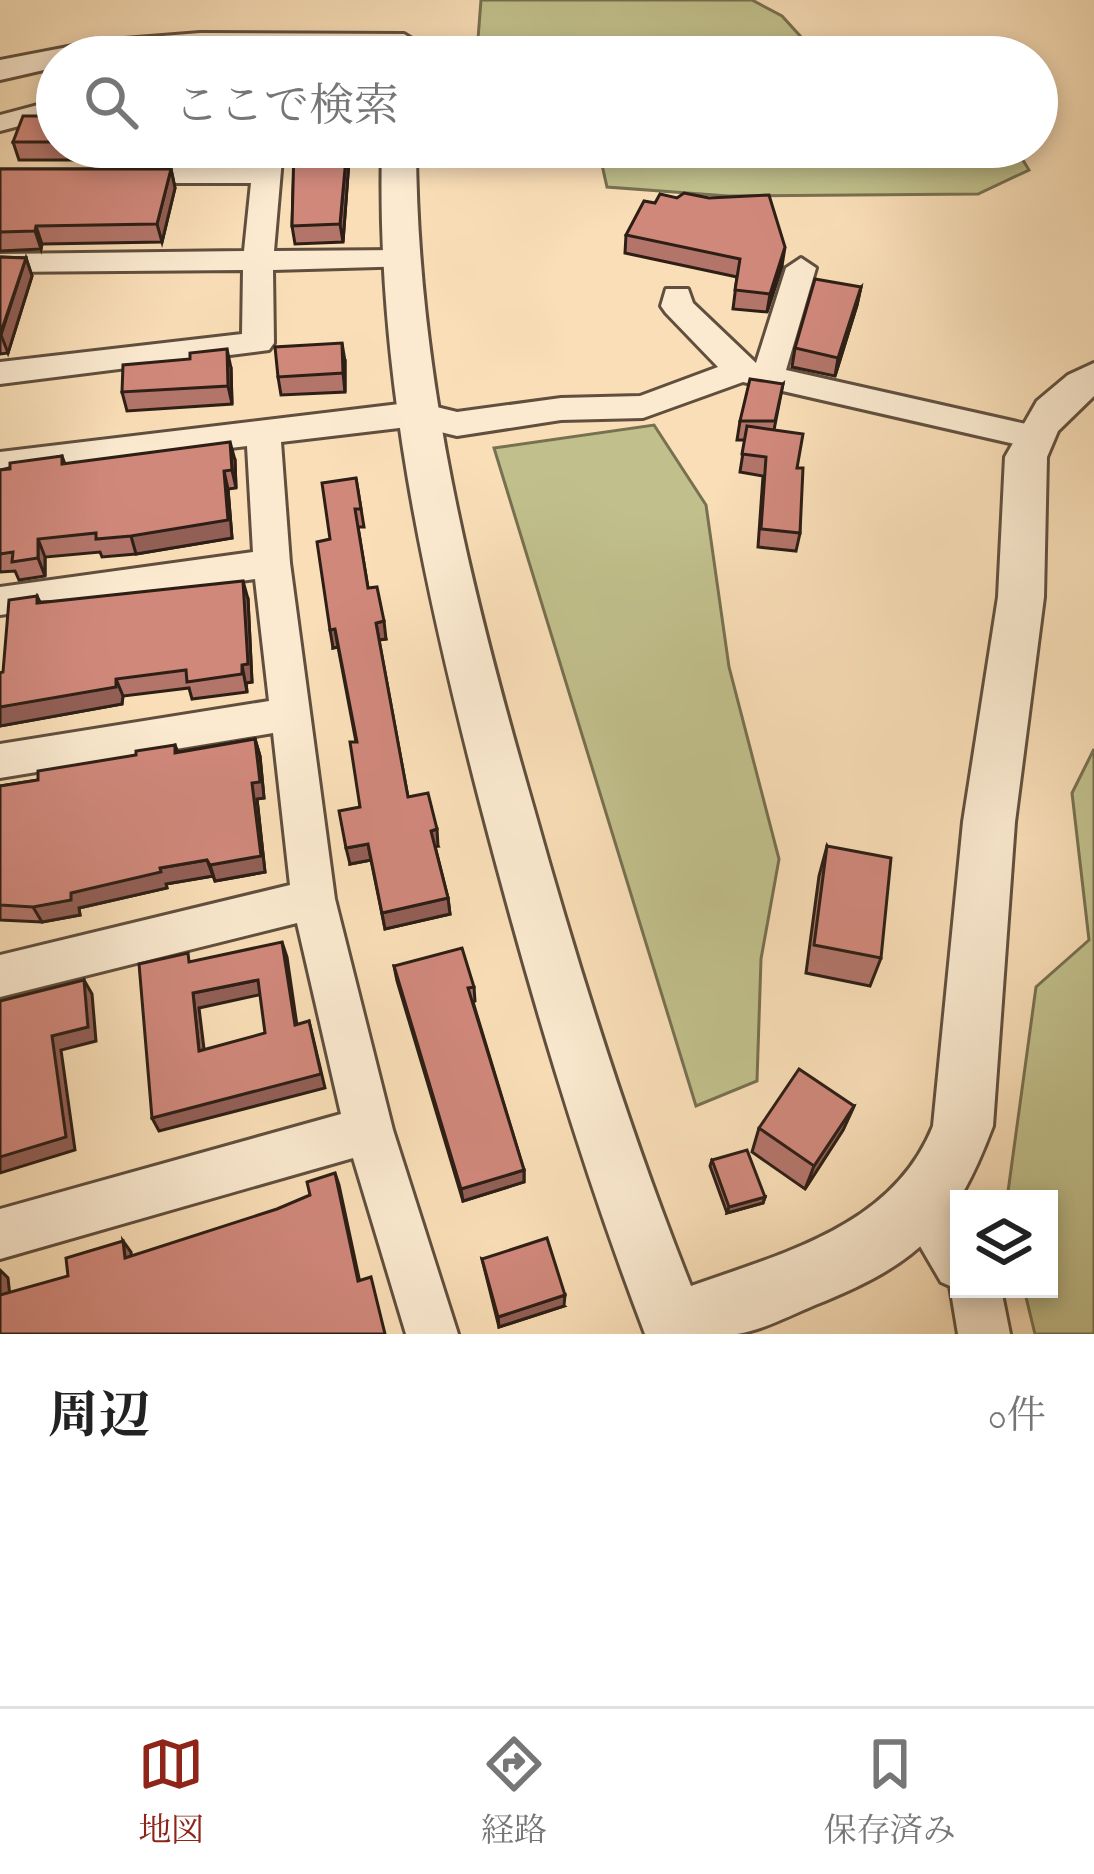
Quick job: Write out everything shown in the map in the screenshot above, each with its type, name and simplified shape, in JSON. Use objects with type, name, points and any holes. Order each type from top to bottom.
[{"type":"street","points":[[0,70],[36,64]]},
{"type":"street","points":[[0,123],[36,114]]},
{"type":"street","points":[[88,174],[165,168]]},
{"type":"street","points":[[0,373],[258,343],[258,264],[266,168]]},
{"type":"street","points":[[400,168],[402,259],[416,414],[443,568],[550,966],[665,1331],[864,1252],[921,1205],[944,1174],[963,1126],[989,822],[1021,597],[1026,458],[1032,436],[1058,402],[1094,376]]},
{"type":"street","points":[[0,263],[402,259]]},
{"type":"street","points":[[0,464],[416,414],[457,424],[561,409],[643,407],[754,374],[801,268]]},
{"type":"street","points":[[677,296],[677,306],[754,374],[1032,436]]},
{"type":"street","points":[[263,432],[272,563],[314,899],[369,1130],[432,1334]]},
{"type":"street","points":[[0,601],[272,563]]},
{"type":"street","points":[[0,760],[291,714]]},
{"type":"street","points":[[0,976],[314,899]]},
{"type":"street","points":[[0,1234],[369,1130]]},
{"type":"street","points":[[921,1205],[950,1250]]},
{"type":"street","points":[[977,1298],[984,1334]]},
{"type":"shaded area","points":[[481,0],[752,0],[782,16],[800,36],[478,36]]},
{"type":"shaded area","points":[[603,168],[1029,170],[978,194],[728,196],[607,187]]},
{"type":"shaded area","points":[[654,425],[706,505],[729,667],[779,859],[761,959],[757,1081],[696,1106],[494,448]]},
{"type":"shaded area","points":[[1094,749],[1094,1334],[1035,1334],[1026,1298],[1058,1298],[1058,1190],[1008,1190],[1036,987],[1089,940],[1072,793]]},
{"type":"building","points":[[23,116],[36,116],[36,142],[13,142]]},
{"type":"building","points":[[293,168],[345,168],[340,224],[292,226]]},
{"type":"building","points":[[0,169],[171,169],[157,224],[36,226],[35,231],[0,232]]},
{"type":"building","points":[[684,193],[709,198],[769,195],[785,247],[770,294],[735,290],[740,259],[626,235],[644,201],[655,203],[660,194],[677,198]]},
{"type":"building","points":[[0,257],[26,258],[0,335]]},
{"type":"building","points":[[815,279],[861,287],[838,358],[795,348]]},
{"type":"building","points":[[342,343],[343,373],[278,377],[275,347]]},
{"type":"building","points":[[227,349],[228,386],[122,392],[123,365],[190,359],[190,353]]},
{"type":"building","points":[[750,379],[783,384],[775,421],[740,421]]},
{"type":"building","points":[[747,426],[803,434],[797,468],[803,468],[800,533],[761,529],[766,457],[742,454]]},
{"type":"building","points":[[230,442],[232,470],[224,471],[228,520],[131,536],[96,539],[96,533],[38,539],[38,558],[12,562],[13,552],[0,554],[0,470],[10,469],[10,463],[62,456],[62,464]]},
{"type":"building","points":[[356,478],[361,509],[355,509],[368,588],[377,587],[384,621],[376,623],[408,797],[428,793],[437,829],[431,831],[448,898],[382,913],[368,844],[346,848],[339,811],[360,807],[350,742],[357,742],[335,629],[330,630],[317,542],[330,539],[322,483]]},
{"type":"building","points":[[243,581],[248,664],[242,665],[242,674],[187,682],[186,670],[116,679],[116,687],[0,707],[9,600],[37,596],[37,603]]},
{"type":"building","points":[[255,739],[260,782],[252,783],[261,856],[160,868],[161,872],[71,893],[71,900],[33,907],[0,905],[0,786],[38,780],[38,771],[136,755],[136,751],[175,745],[175,753]]},
{"type":"building","points":[[827,846],[891,858],[881,958],[814,945]]},
{"type":"building","points":[[282,942],[295,1025],[309,1021],[321,1074],[152,1118],[139,964],[188,953],[189,962]],"holes":[[[258,980],[265,1033],[199,1051],[193,993]]]},
{"type":"building","points":[[462,948],[474,987],[468,988],[524,1170],[461,1189],[394,966]]},
{"type":"building","points":[[84,980],[88,1027],[52,1036],[66,1137],[0,1157],[0,1001]]},
{"type":"building","points":[[799,1069],[854,1106],[814,1166],[759,1128]]},
{"type":"building","points":[[747,1150],[765,1197],[729,1207],[712,1160]]},
{"type":"building","points":[[335,1173],[358,1281],[371,1277],[385,1334],[0,1334],[0,1295],[68,1276],[66,1258],[123,1241],[125,1258],[277,1209],[310,1195],[307,1182]]},
{"type":"building","points":[[547,1238],[565,1295],[498,1317],[482,1259]]}]
